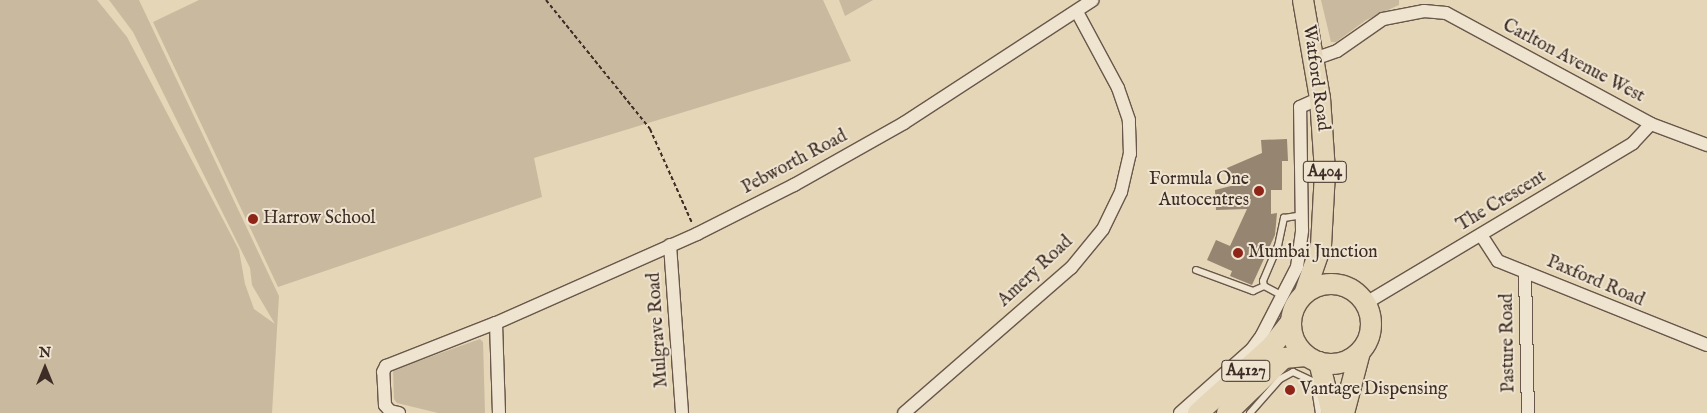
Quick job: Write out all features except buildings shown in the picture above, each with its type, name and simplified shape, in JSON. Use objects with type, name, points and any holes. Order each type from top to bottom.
[{"type":"main road","name":"Watford Road","points":[[1303,0],[1320,98],[1325,172],[1322,238],[1328,267],[1339,284]]},
{"type":"main road","name":"Watford Road","points":[[1305,292],[1322,238]]},
{"type":"main road","points":[[1332,413],[1312,359],[1295,344],[1290,323],[1297,301],[1305,292],[1319,284],[1339,284],[1355,291],[1366,303],[1371,329],[1360,352],[1344,413]]},
{"type":"main road","name":"A4127","points":[[1198,413],[1244,362],[1290,323]]},
{"type":"main road","points":[[1312,359],[1336,364],[1360,352]]},
{"type":"main road","name":"A4127","points":[[1227,413],[1284,358],[1312,359]]},
{"type":"street","name":"Pebworth Road","points":[[399,413],[390,411],[385,405],[383,372],[386,366],[496,322],[697,234],[904,123],[1093,0]]},
{"type":"street","name":"Carlton Avenue West","points":[[1314,59],[1333,54],[1384,19],[1424,5],[1446,13],[1651,124],[1707,145]]},
{"type":"street","name":"Amery Road","points":[[904,413],[1071,268],[1103,229],[1121,192],[1130,154],[1129,120],[1118,88],[1077,12]]},
{"type":"street","points":[[1180,413],[1244,362],[1262,335],[1297,267],[1302,230],[1300,107],[1320,98]]},
{"type":"street","name":"The Crescent","points":[[1366,303],[1633,143],[1651,124]]},
{"type":"street","points":[[1302,230],[1322,238]]},
{"type":"street","name":"Paxford Road","points":[[1481,235],[1498,261],[1707,345]]},
{"type":"street","name":"Mulgrave Road","points":[[670,245],[682,413]]},
{"type":"street","name":"Pasture Road","points":[[1525,272],[1528,413]]},
{"type":"street","points":[[496,322],[499,413]]},
{"type":"lane","points":[[1196,270],[1253,292],[1264,286],[1284,218],[1302,215]]},
{"type":"lane","points":[[1264,286],[1283,296]]},
{"type":"lane","points":[[1250,413],[1280,379],[1293,372],[1314,382],[1319,413]]},
{"type":"path","points":[[546,0],[650,129],[697,234]]},
{"type":"shaded area","points":[[0,0],[97,0],[127,37],[239,250],[245,284],[254,309],[275,324],[252,285],[250,268],[133,32],[109,0],[139,0],[279,296],[272,413],[0,413]]},
{"type":"shaded area","points":[[199,0],[823,0],[851,61],[534,158],[542,197],[278,287],[153,22]]},
{"type":"shaded area","points":[[839,0],[873,0],[845,16]]},
{"type":"shaded area","points":[[1321,0],[1399,0],[1399,5],[1366,20],[1336,42],[1331,42]]},
{"type":"shaded area","points":[[480,339],[483,342],[485,413],[438,413],[397,403],[394,399],[393,370]]},
{"type":"place","name":"Formula One Autocentres","points":[[1259,191]]},
{"type":"place","name":"Harrow School","points":[[253,219]]},
{"type":"place","name":"Mumbai Junction","points":[[1238,253]]},
{"type":"place","name":"Vantage Dispensing","points":[[1290,390]]}]
